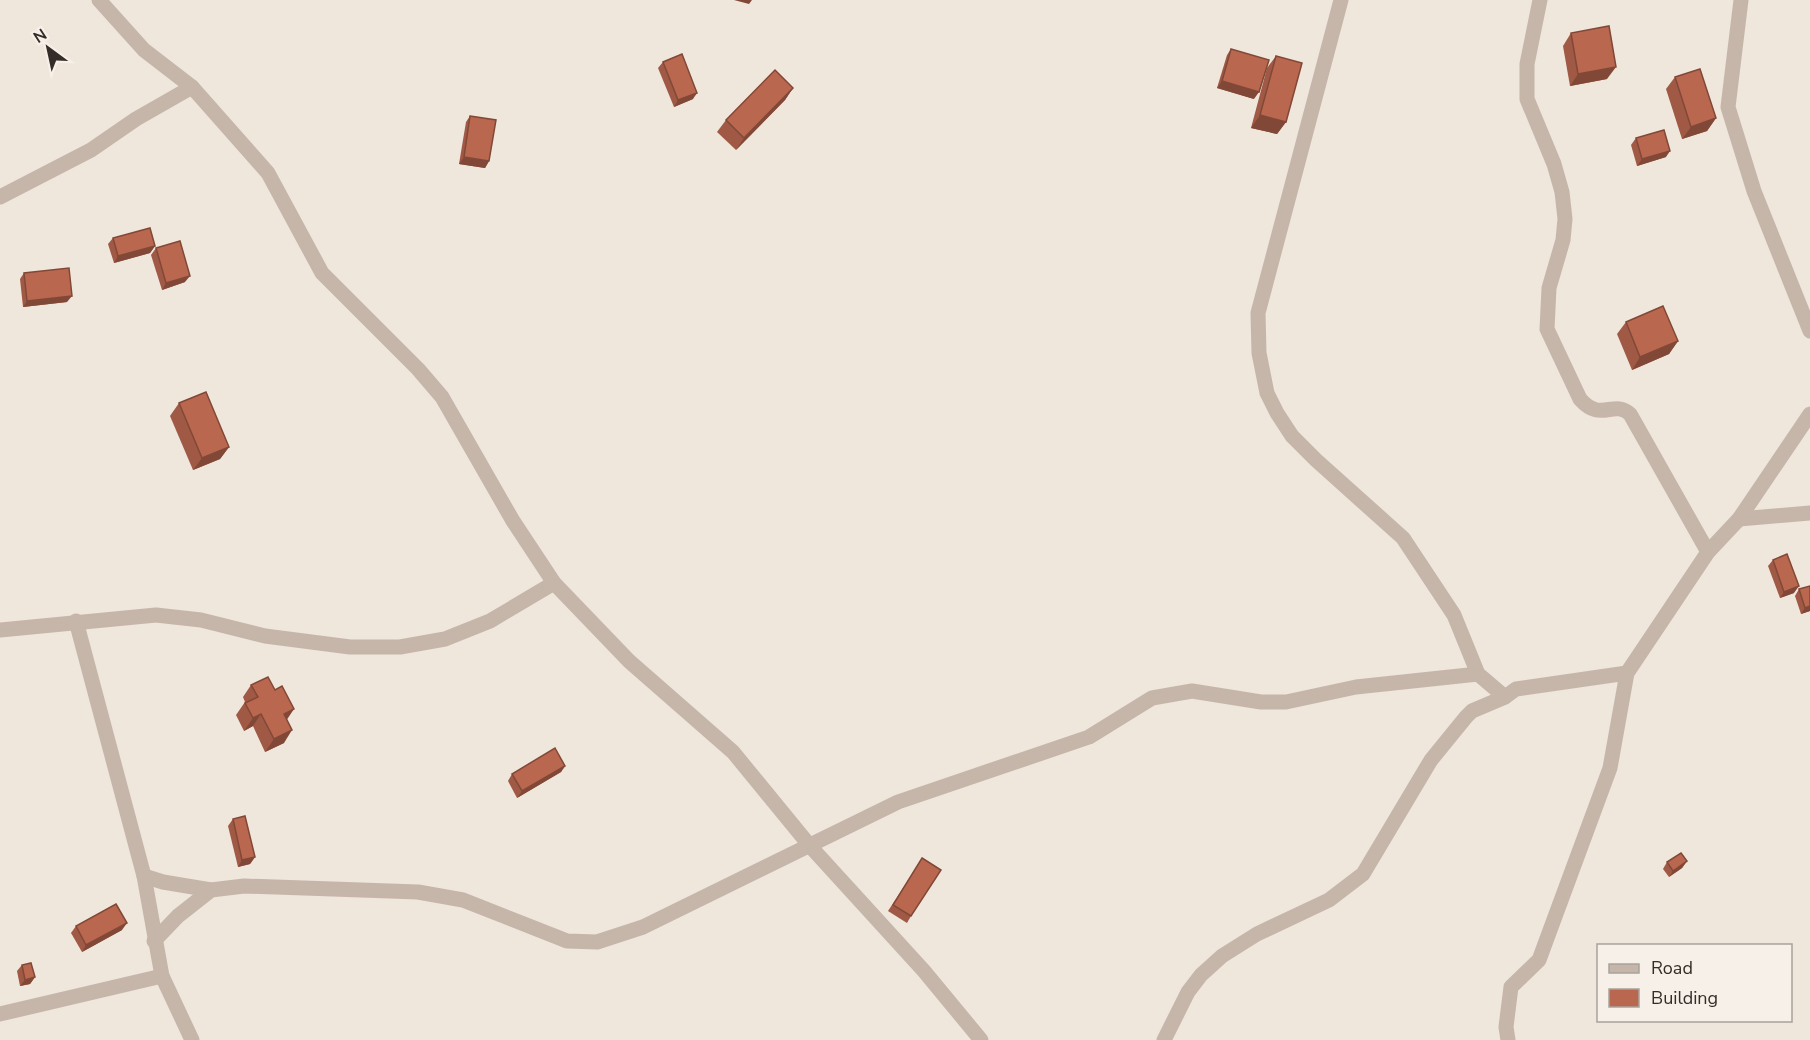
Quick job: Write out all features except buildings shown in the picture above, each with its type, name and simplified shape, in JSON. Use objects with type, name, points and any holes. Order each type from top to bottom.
[{"type":"street","points":[[99,0],[144,50],[192,87],[268,173],[322,273],[418,369],[442,397],[513,521],[554,583],[629,661],[733,752],[810,846],[924,971],[981,1040]]},
{"type":"street","points":[[1341,0],[1258,313],[1259,353],[1267,393],[1292,436],[1403,538],[1454,615],[1478,674],[1505,697]]},
{"type":"street","points":[[1540,0],[1527,64],[1527,99],[1554,164],[1562,192],[1565,219],[1563,240],[1550,288],[1547,329],[1580,399],[1588,408],[1596,412],[1622,409],[1630,414],[1708,552]]},
{"type":"street","points":[[1741,0],[1728,107],[1755,191],[1810,331]]},
{"type":"street","points":[[0,197],[91,150],[192,87]]},
{"type":"street","points":[[1508,1040],[1506,1027],[1512,987],[1539,960],[1610,768],[1627,673],[1708,552],[1738,519],[1810,414]]},
{"type":"street","points":[[1738,519],[1810,513]]},
{"type":"street","points":[[0,630],[156,615],[201,620],[286,639],[350,647],[400,647],[445,639],[490,621],[554,583]]},
{"type":"street","points":[[76,621],[144,876],[162,976],[192,1040]]},
{"type":"street","points":[[1164,1040],[1188,992],[1200,975],[1222,956],[1257,934],[1329,900],[1363,874],[1431,760],[1472,711],[1505,697],[1516,689],[1627,673]]},
{"type":"street","points":[[144,876],[163,882],[211,890],[244,886],[418,892],[463,900],[567,941],[597,942],[643,927],[898,802],[1089,737],[1152,698],[1192,691],[1261,702],[1286,702],[1356,687],[1478,674]]},
{"type":"street","points":[[154,941],[178,916],[211,890]]},
{"type":"street","points":[[0,1014],[162,976]]}]
